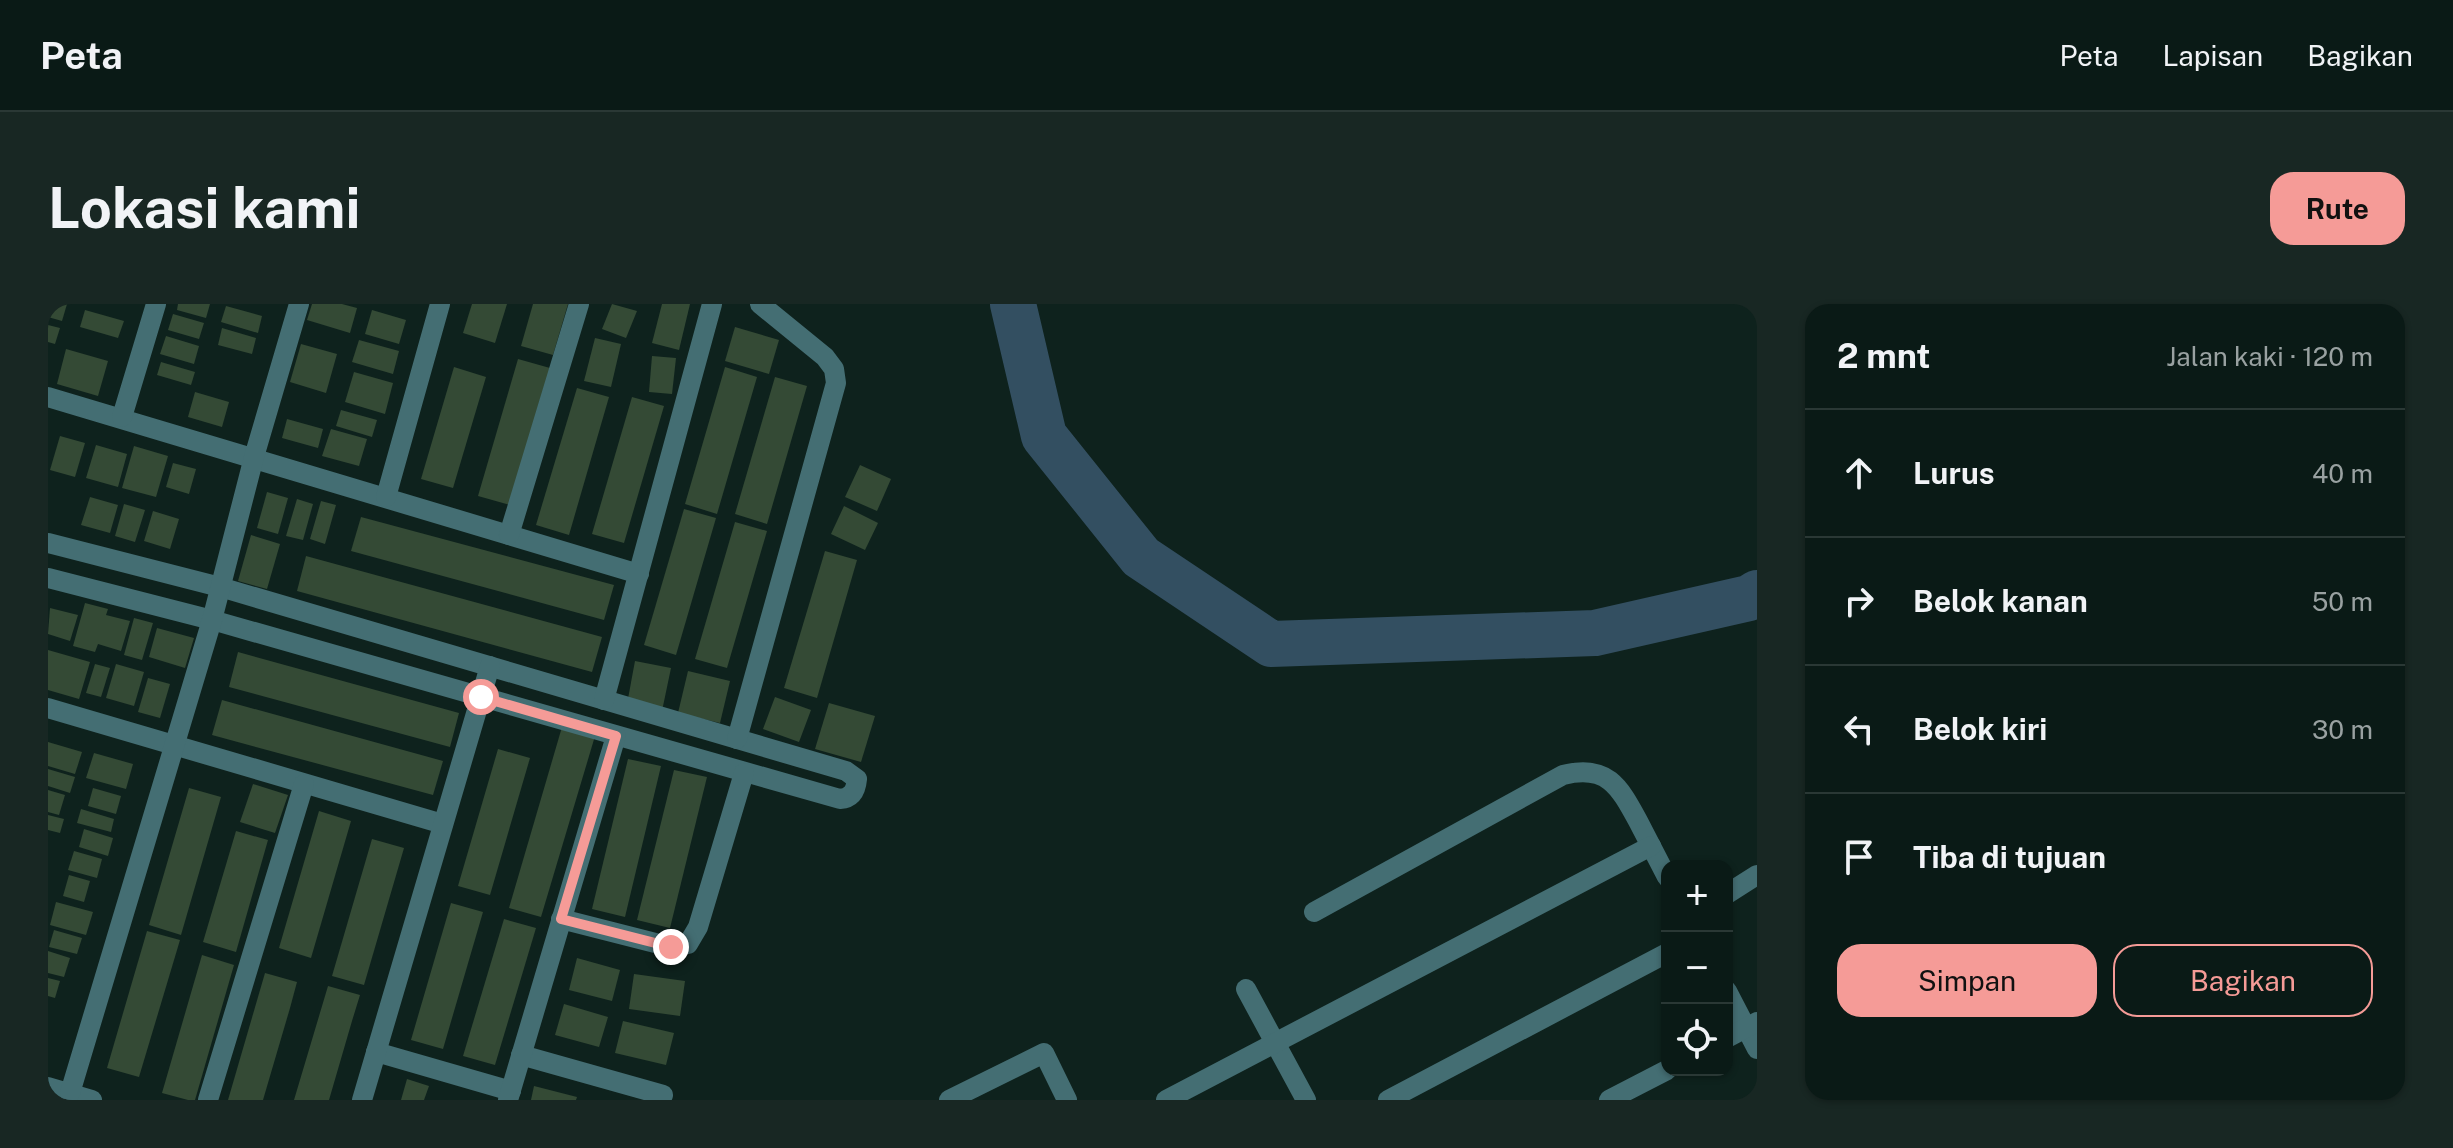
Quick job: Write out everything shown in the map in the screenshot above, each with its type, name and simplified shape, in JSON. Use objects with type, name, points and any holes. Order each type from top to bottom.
[{"type":"street","points":[[122,417],[156,304]]},
{"type":"street","points":[[70,1093],[212,620],[254,457],[299,304]]},
{"type":"street","points":[[386,497],[440,304]]},
{"type":"street","points":[[509,535],[579,304]]},
{"type":"street","points":[[604,700],[712,304]]},
{"type":"street","points":[[737,739],[836,383],[834,369],[825,357],[760,304]]},
{"type":"street","points":[[48,397],[639,574]]},
{"type":"street","points":[[48,543],[220,587],[846,771],[857,779],[857,788],[851,795],[840,799],[212,620],[48,578]]},
{"type":"street","points":[[362,1100],[490,666]]},
{"type":"street","points":[[48,708],[443,824]]},
{"type":"street","points":[[376,1052],[509,1095],[616,736]]},
{"type":"street","points":[[1314,912],[1563,775],[1581,770],[1601,774],[1621,788],[1661,865]]},
{"type":"street","points":[[561,919],[671,947],[688,944],[698,927],[744,773]]},
{"type":"street","points":[[208,1100],[304,784]]},
{"type":"street","points":[[1166,1100],[1651,846]]},
{"type":"street","points":[[1733,890],[1757,875]]},
{"type":"street","points":[[1388,1100],[1661,956]]},
{"type":"street","points":[[1246,989],[1306,1100]]},
{"type":"street","points":[[1733,999],[1752,1025],[1757,1049]]},
{"type":"street","points":[[1733,1035],[1752,1025]]},
{"type":"street","points":[[949,1100],[1044,1053],[1067,1100]]},
{"type":"street","points":[[521,1055],[663,1095]]},
{"type":"street","points":[[1609,1100],[1661,1073]]},
{"type":"street","points":[[48,1087],[92,1100]]},
{"type":"building","points":[[48,304],[67,304],[62,321],[48,317]]},
{"type":"building","points":[[178,304],[210,304],[206,318],[177,310]]},
{"type":"building","points":[[312,304],[342,304],[357,308],[350,333],[307,320]]},
{"type":"building","points":[[472,304],[507,304],[495,343],[463,333]]},
{"type":"building","points":[[533,304],[568,304],[553,355],[521,346]]},
{"type":"building","points":[[612,304],[637,311],[626,338],[602,329]]},
{"type":"building","points":[[662,304],[690,304],[679,350],[652,343]]},
{"type":"building","points":[[226,306],[262,316],[258,333],[221,322]]},
{"type":"building","points":[[85,310],[124,321],[118,338],[80,327]]},
{"type":"building","points":[[372,310],[406,320],[399,344],[365,334]]},
{"type":"building","points":[[173,314],[204,323],[199,339],[168,330]]},
{"type":"building","points":[[48,325],[60,328],[55,344],[48,342]]},
{"type":"building","points":[[735,327],[779,340],[769,374],[725,361]]},
{"type":"building","points":[[222,328],[256,338],[252,354],[218,345]]},
{"type":"building","points":[[166,336],[199,346],[194,364],[160,354]]},
{"type":"building","points":[[595,338],[621,344],[611,387],[584,381]]},
{"type":"building","points":[[359,340],[399,351],[393,374],[352,362]]},
{"type":"building","points":[[301,344],[337,354],[326,393],[290,382]]},
{"type":"building","points":[[66,349],[108,361],[98,396],[57,384]]},
{"type":"building","points":[[652,356],[676,358],[672,394],[649,392]]},
{"type":"building","points":[[518,359],[550,368],[510,505],[478,496]]},
{"type":"building","points":[[161,362],[195,372],[191,385],[157,375]]},
{"type":"building","points":[[454,367],[486,377],[453,488],[421,479]]},
{"type":"building","points":[[725,367],[757,377],[717,514],[685,504]]},
{"type":"building","points":[[354,372],[393,383],[385,414],[345,402]]},
{"type":"building","points":[[775,377],[807,386],[767,524],[735,514]]},
{"type":"building","points":[[577,388],[609,397],[569,535],[536,525]]},
{"type":"building","points":[[195,392],[229,402],[222,427],[188,417]]},
{"type":"building","points":[[632,397],[664,406],[624,543],[592,534]]},
{"type":"building","points":[[341,410],[377,420],[372,437],[336,426]]},
{"type":"building","points":[[287,419],[323,429],[318,448],[282,438]]},
{"type":"building","points":[[331,429],[367,439],[359,466],[322,456]]},
{"type":"building","points":[[60,436],[85,443],[75,477],[50,470]]},
{"type":"building","points":[[96,445],[127,454],[118,487],[86,478]]},
{"type":"building","points":[[134,446],[168,456],[156,497],[122,488]]},
{"type":"building","points":[[173,463],[196,469],[189,494],[166,487]]},
{"type":"building","points":[[860,465],[891,479],[877,511],[845,497]]},
{"type":"building","points":[[267,492],[288,498],[278,534],[257,528]]},
{"type":"building","points":[[90,497],[118,505],[110,533],[81,525]]},
{"type":"building","points":[[297,499],[313,504],[303,540],[286,536]]},
{"type":"building","points":[[321,501],[336,505],[325,544],[310,539]]},
{"type":"building","points":[[124,504],[145,510],[135,542],[115,536]]},
{"type":"building","points":[[844,506],[878,523],[865,550],[831,534]]},
{"type":"building","points":[[684,509],[716,518],[676,655],[644,645]]},
{"type":"building","points":[[153,511],[179,519],[170,549],[144,541]]},
{"type":"building","points":[[361,517],[614,585],[604,620],[351,551]]},
{"type":"building","points":[[735,522],[767,531],[727,668],[695,659]]},
{"type":"building","points":[[251,535],[280,544],[267,589],[238,581]]},
{"type":"building","points":[[825,551],[857,560],[817,698],[784,688]]},
{"type":"building","points":[[306,556],[602,637],[592,672],[297,591]]},
{"type":"building","points":[[85,603],[108,609],[106,615],[130,621],[121,651],[98,644],[95,652],[73,646]]},
{"type":"building","points":[[50,608],[78,615],[70,641],[48,634]]},
{"type":"building","points":[[134,618],[153,623],[142,660],[124,655]]},
{"type":"building","points":[[157,628],[194,638],[185,668],[149,657]]},
{"type":"building","points":[[48,650],[90,662],[79,699],[48,690]]},
{"type":"building","points":[[238,652],[459,713],[450,747],[229,687]]},
{"type":"building","points":[[635,661],[671,668],[662,711],[627,704]]},
{"type":"building","points":[[95,664],[110,668],[101,697],[86,693]]},
{"type":"building","points":[[116,664],[144,672],[134,706],[106,698]]},
{"type":"building","points":[[688,671],[730,681],[720,723],[678,713]]},
{"type":"building","points":[[148,678],[170,684],[160,718],[138,712]]},
{"type":"building","points":[[775,697],[811,710],[799,742],[763,729]]},
{"type":"building","points":[[222,700],[443,761],[433,795],[212,735]]},
{"type":"building","points":[[829,703],[875,716],[861,762],[815,749]]},
{"type":"building","points":[[562,727],[595,736],[541,917],[509,908]]},
{"type":"building","points":[[48,742],[82,752],[75,774],[48,766]]},
{"type":"building","points":[[498,749],[530,758],[490,895],[458,886]]},
{"type":"building","points":[[94,753],[133,764],[126,789],[86,778]]},
{"type":"building","points":[[628,759],[661,766],[625,917],[592,909]]},
{"type":"building","points":[[48,769],[75,777],[70,793],[48,786]]},
{"type":"building","points":[[674,770],[707,777],[670,928],[637,920]]},
{"type":"building","points":[[253,784],[288,795],[275,833],[240,822]]},
{"type":"building","points":[[93,788],[121,796],[116,814],[88,806]]},
{"type":"building","points":[[189,788],[221,797],[181,935],[149,925]]},
{"type":"building","points":[[48,790],[65,795],[59,815],[48,812]]},
{"type":"building","points":[[81,809],[114,819],[111,832],[77,823]]},
{"type":"building","points":[[319,811],[351,821],[311,958],[279,948]]},
{"type":"building","points":[[48,815],[64,819],[60,833],[48,830]]},
{"type":"building","points":[[84,829],[113,838],[108,856],[79,847]]},
{"type":"building","points":[[236,831],[268,840],[236,952],[203,942]]},
{"type":"building","points":[[372,839],[404,848],[364,985],[332,976]]},
{"type":"building","points":[[74,851],[102,859],[97,878],[68,870]]},
{"type":"building","points":[[69,875],[90,881],[84,902],[63,896]]},
{"type":"building","points":[[56,902],[93,912],[86,935],[50,925]]},
{"type":"building","points":[[451,903],[483,912],[443,1049],[411,1040]]},
{"type":"building","points":[[504,919],[536,928],[495,1065],[463,1056]]},
{"type":"building","points":[[54,930],[82,938],[77,954],[49,947]]},
{"type":"building","points":[[147,931],[180,940],[139,1077],[107,1068]]},
{"type":"building","points":[[48,951],[70,958],[64,977],[48,973]]},
{"type":"building","points":[[202,955],[234,965],[195,1100],[188,1100],[162,1093]]},
{"type":"building","points":[[577,958],[620,970],[612,1001],[569,990]]},
{"type":"building","points":[[265,973],[297,982],[290,1008],[263,1100],[228,1100]]},
{"type":"building","points":[[634,974],[685,981],[680,1016],[629,1009]]},
{"type":"building","points":[[48,978],[60,981],[55,998],[48,996]]},
{"type":"building","points":[[328,986],[360,995],[329,1100],[294,1100]]},
{"type":"building","points":[[564,1004],[608,1017],[599,1047],[555,1035]]},
{"type":"building","points":[[623,1021],[674,1033],[666,1065],[615,1053]]},
{"type":"building","points":[[407,1079],[429,1086],[424,1100],[401,1100]]},
{"type":"building","points":[[534,1086],[577,1097],[576,1100],[531,1100]]},
{"type":"waterway","points":[[1013,304],[1044,436],[1141,557],[1271,644],[1595,633],[1749,598],[1757,593]]},
{"type":"route","points":[[481,697],[616,736],[561,919],[671,947]]}]
